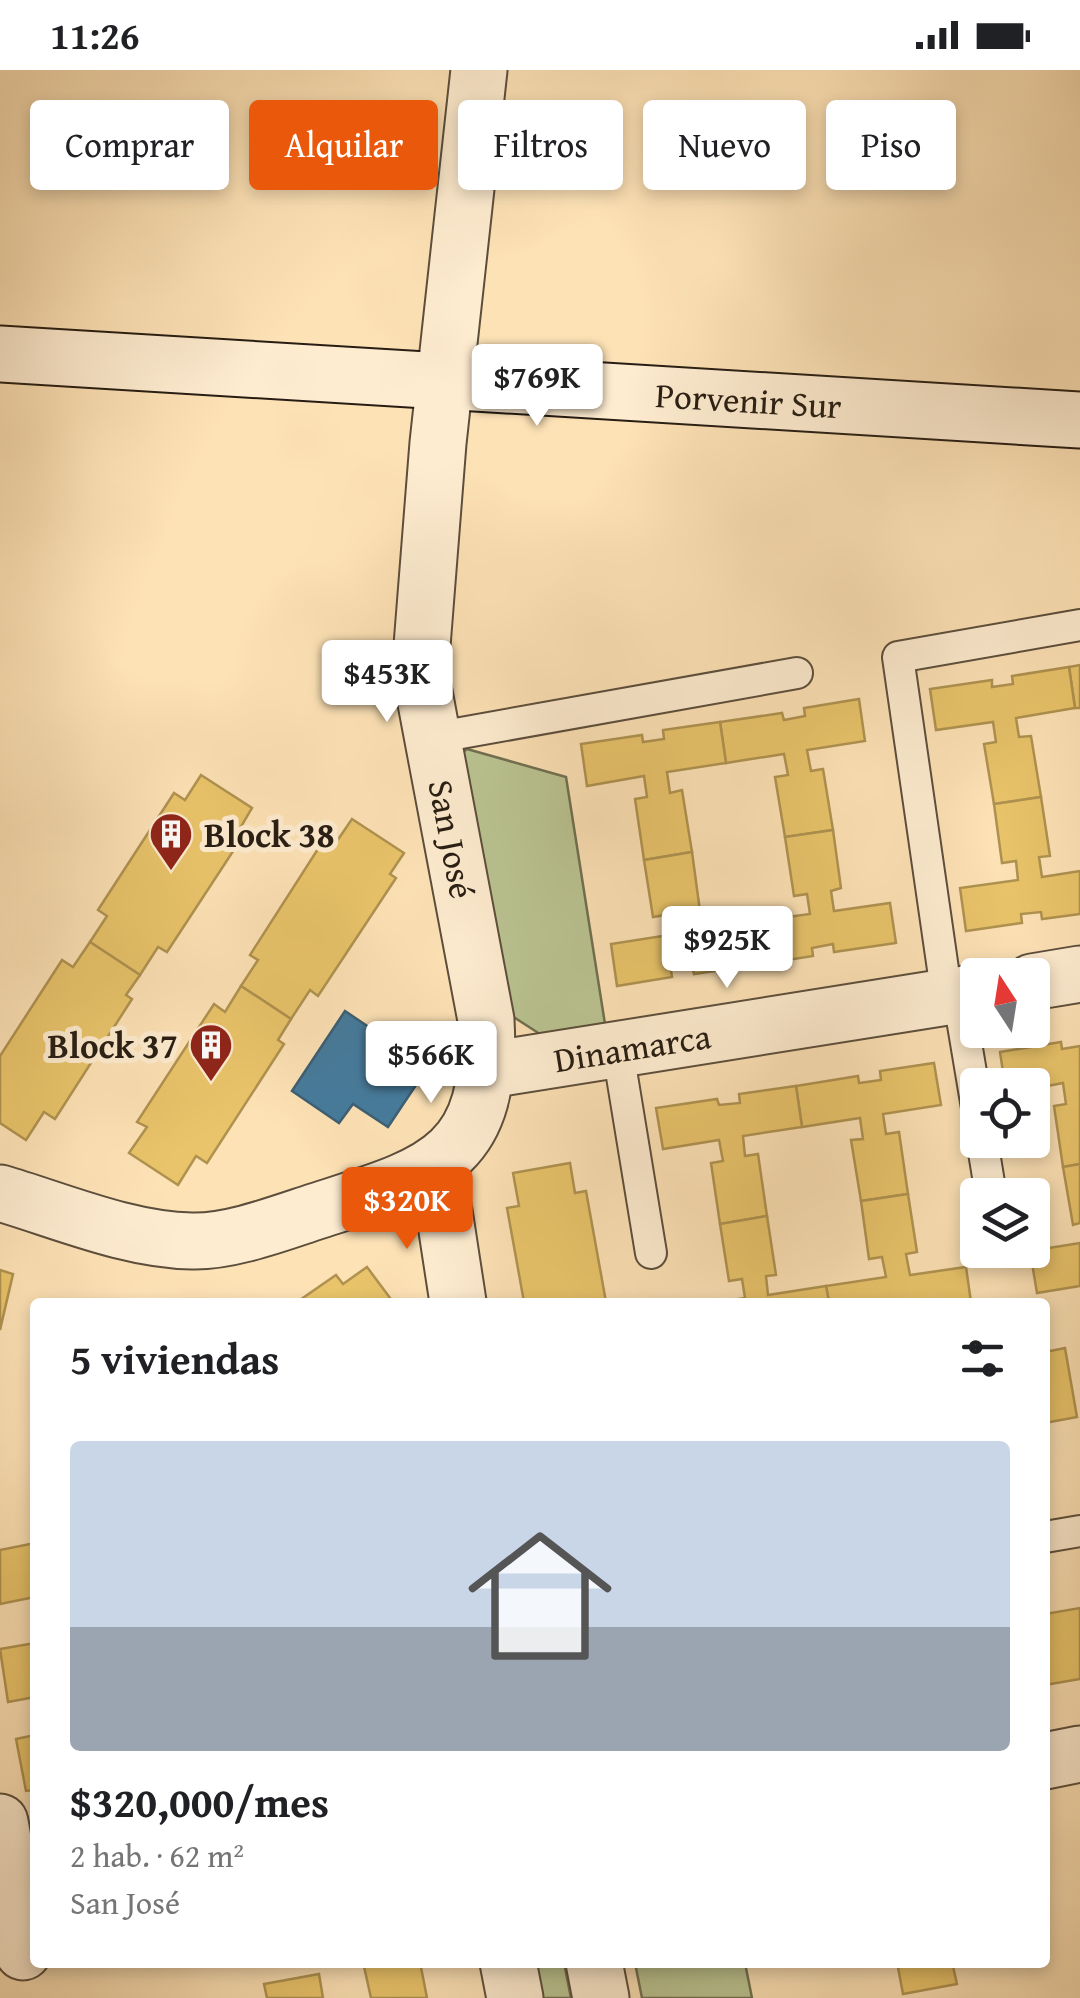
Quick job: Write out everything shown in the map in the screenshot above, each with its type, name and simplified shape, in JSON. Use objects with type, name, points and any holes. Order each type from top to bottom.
[{"type":"street","name":"San José","points":[[479,70],[420,671],[486,1020],[489,1070]]},
{"type":"street","name":"Porvenir Sur","points":[[0,354],[1080,420]]},
{"type":"street","points":[[1050,979],[1080,974]]},
{"type":"street","name":"Dinamarca","points":[[489,1070],[960,995]]},
{"type":"street","points":[[0,1193],[156,1238],[196,1241],[308,1214],[422,1176],[449,1154],[472,1121],[489,1070]]},
{"type":"street","points":[[422,1176],[444,1211],[457,1298]]},
{"type":"street","points":[[1050,1760],[1080,1754]]},
{"type":"street","points":[[0,1822],[19,1953]]},
{"type":"street","points":[[509,1968],[515,1998]]},
{"type":"street","points":[[595,1968],[601,1998]]},
{"type":"lane","points":[[960,990],[898,657],[1080,625]]},
{"type":"lane","points":[[432,738],[797,673]]},
{"type":"lane","points":[[618,1052],[651,1253]]},
{"type":"lane","points":[[1050,1537],[1080,1531]]},
{"type":"green space","points":[[467,749],[566,777],[605,1024],[543,1036],[512,1016],[463,752]]},
{"type":"green space","points":[[537,1968],[565,1968],[571,1998],[542,1998]]},
{"type":"green space","points":[[636,1968],[746,1968],[752,1998],[642,1998]]},
{"type":"building: Viviendas","points":[[1080,665],[1080,708],[1075,708],[1069,667]]},
{"type":"building: Viviendas","points":[[1069,667],[1075,708],[1016,718],[1019,737],[1031,736],[1041,797],[994,804],[984,744],[996,742],[993,722],[936,730],[930,689],[992,680],[992,687],[1013,684],[1012,676]]},
{"type":"building: Viviendas","points":[[859,699],[865,741],[807,750],[811,771],[823,769],[833,830],[785,837],[775,777],[788,775],[784,754],[726,763],[720,722],[782,713],[784,720],[805,716],[804,708]]},
{"type":"building: Viviendas","points":[[720,722],[726,763],[667,772],[670,793],[682,790],[692,852],[644,860],[635,799],[647,797],[644,776],[587,786],[581,744],[642,735],[643,742],[664,739],[663,730]]},
{"type":"building: Viviendas","name":"Block 38","points":[[201,775],[252,808],[239,830],[245,833],[167,952],[158,947],[140,975],[90,942],[107,916],[98,910],[174,793],[185,800]]},
{"type":"building: Viviendas","points":[[1041,797],[1050,856],[1039,857],[1042,877],[1080,871],[1080,914],[1042,919],[1041,912],[1021,914],[1022,923],[966,931],[960,888],[1018,880],[1016,861],[1002,863],[994,804]]},
{"type":"building: Viviendas","points":[[352,819],[404,853],[390,874],[396,878],[318,996],[310,990],[291,1019],[241,986],[258,960],[250,955],[325,838],[335,844]]},
{"type":"building: Viviendas","points":[[833,830],[841,888],[831,891],[834,911],[890,903],[896,943],[834,952],[833,944],[812,948],[813,956],[756,965],[750,922],[810,914],[807,894],[794,896],[785,837]]},
{"type":"building: Viviendas","points":[[692,852],[700,911],[690,912],[693,931],[750,922],[756,965],[694,974],[692,966],[671,970],[672,977],[617,986],[611,944],[669,935],[666,915],[653,917],[644,860]]},
{"type":"building: Viviendas","points":[[90,942],[140,975],[126,995],[132,999],[55,1119],[44,1112],[26,1140],[0,1123],[0,1056],[62,960],[73,967]]},
{"type":"building: Viviendas","name":"Block 37","points":[[241,986],[291,1019],[278,1040],[284,1044],[207,1163],[196,1156],[178,1185],[129,1153],[147,1127],[137,1122],[214,1004],[225,1012]]},
{"type":"building: Viviendas","points":[[1061,1042],[1062,1049],[1080,1046],[1080,1164],[1063,1167],[1054,1106],[1066,1104],[1063,1083],[1050,1086],[1050,1068],[1002,1068],[1000,1052],[1050,1048],[1050,1044]]},
{"type":"building: Viviendas","points":[[934,1063],[941,1105],[883,1114],[886,1134],[899,1132],[908,1194],[861,1201],[851,1140],[863,1139],[860,1118],[802,1127],[796,1086],[858,1076],[859,1083],[881,1080],[880,1071]]},
{"type":"building: Viviendas","points":[[796,1086],[802,1127],[743,1136],[745,1156],[758,1154],[767,1216],[720,1224],[711,1163],[723,1161],[719,1140],[663,1149],[656,1108],[717,1099],[719,1105],[740,1103],[739,1094]]},
{"type":"building: Viviendas","points":[[570,1163],[575,1193],[586,1191],[605,1298],[523,1298],[507,1208],[519,1206],[513,1173]]},
{"type":"building: Viviendas","points":[[1080,1164],[1080,1223],[1073,1225],[1063,1167]]},
{"type":"building: Viviendas","points":[[908,1194],[917,1252],[906,1254],[910,1275],[966,1268],[970,1298],[828,1298],[826,1286],[886,1277],[882,1257],[869,1259],[861,1201]]},
{"type":"building: Viviendas","points":[[767,1216],[776,1275],[766,1276],[768,1295],[826,1286],[828,1298],[745,1298],[742,1279],[729,1281],[720,1224]]},
{"type":"building: Viviendas","points":[[1080,1243],[1080,1286],[1037,1293],[1033,1268],[1050,1268],[1050,1248]]},
{"type":"building: Viviendas","points":[[367,1267],[390,1298],[303,1298],[336,1275],[343,1284]]},
{"type":"building: Viviendas","points":[[0,1270],[13,1274],[0,1330]]},
{"type":"building: Viviendas","points":[[1065,1348],[1077,1417],[1050,1422],[1050,1351]]},
{"type":"building: Viviendas","points":[[30,1544],[30,1598],[0,1604],[0,1550]]},
{"type":"building: Viviendas","points":[[1080,1608],[1080,1679],[1050,1684],[1050,1613]]},
{"type":"building: Viviendas","points":[[30,1644],[30,1698],[8,1702],[0,1649]]},
{"type":"building: Viviendas","points":[[30,1736],[30,1791],[26,1791],[16,1739]]},
{"type":"building: Viviendas","points":[[364,1968],[421,1968],[427,1998],[371,1998]]},
{"type":"building: Viviendas","points":[[898,1968],[953,1968],[957,1984],[903,1994]]},
{"type":"building: Viviendas","points":[[319,1974],[323,1998],[267,1998],[264,1984]]},
{"type":"building: Público","points":[[345,1011],[428,1067],[388,1127],[353,1104],[339,1123],[292,1091]]},
{"type":"place","name":"Block 38","points":[[171,872]]},
{"type":"place","name":"Block 37","points":[[211,1083]]}]
